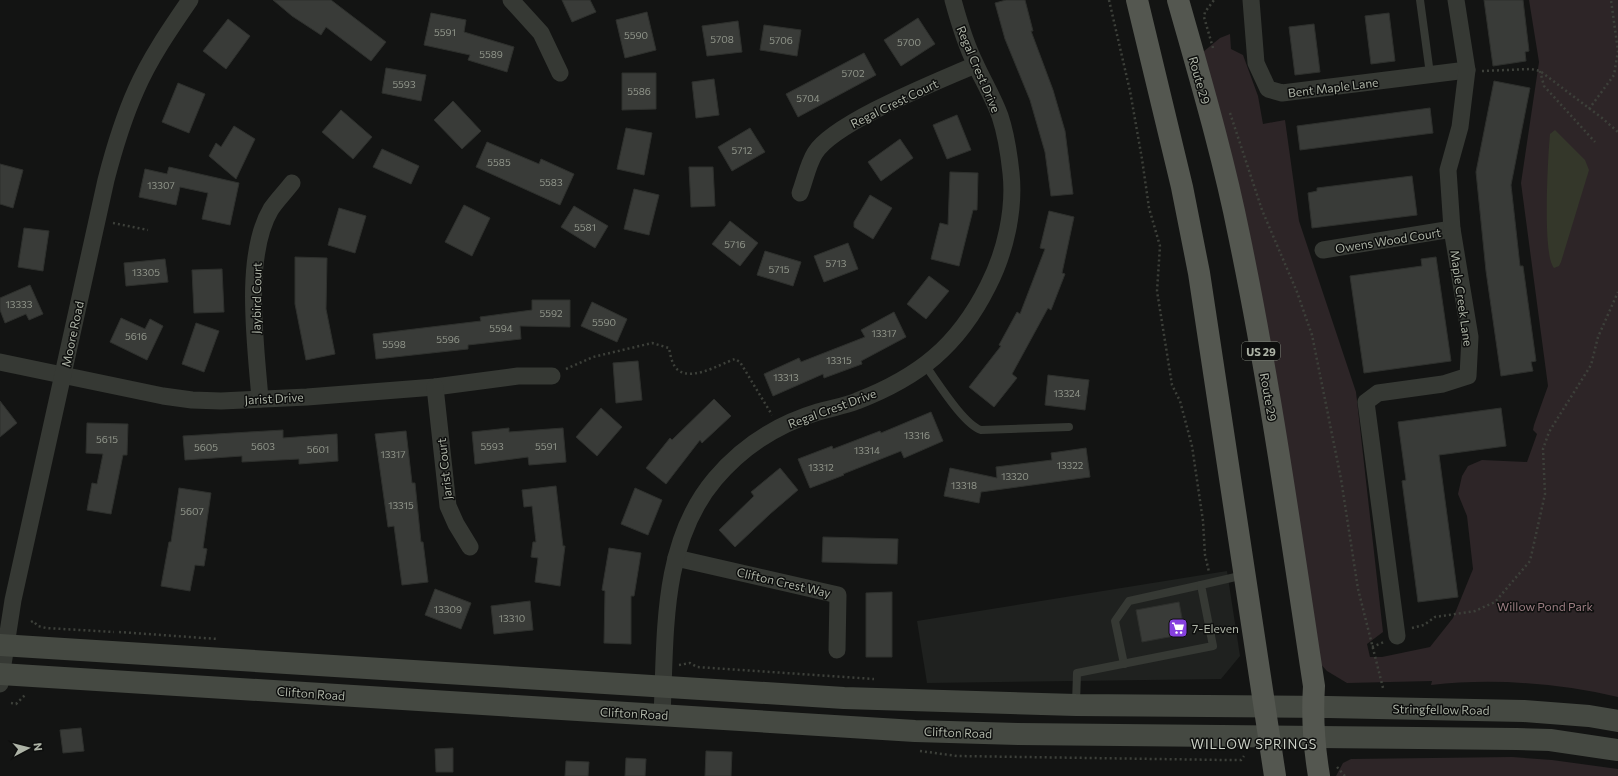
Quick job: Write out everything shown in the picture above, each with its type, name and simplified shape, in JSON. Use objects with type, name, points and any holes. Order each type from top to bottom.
[{"type":"main road","points":[[1137,0],[1178,172],[1198,273],[1275,776]]},
{"type":"main road","name":"Route 29","points":[[1178,0],[1217,137],[1242,250],[1273,416],[1314,686],[1312,708],[1319,776]]},
{"type":"main road","points":[[3,645],[844,698],[1076,705],[1264,706]]},
{"type":"main road","name":"Clifton Road","points":[[0,677],[922,731],[1269,736]]},
{"type":"main road","name":"Stringfellow Road","points":[[1264,706],[1524,711],[1589,716],[1618,721]]},
{"type":"main road","points":[[1269,736],[1550,740],[1618,750]]},
{"type":"street","name":"Moore Road","points":[[0,677],[3,645],[97,220],[119,133],[136,89],[163,39],[190,0]]},
{"type":"street","points":[[511,0],[541,33],[560,73]]},
{"type":"street","name":"Regal Crest Drive","points":[[662,715],[669,589],[676,558],[691,516],[714,480],[758,440],[779,428],[818,412],[855,402],[876,393],[900,382],[937,357],[958,333],[981,300],[997,270],[1006,239],[1010,207],[1011,176],[1007,148],[1000,117],[988,88],[975,65],[962,33],[953,0]]},
{"type":"street","name":"Bent Maple Lane","points":[[1250,0],[1256,63],[1268,89],[1282,93],[1430,74],[1467,71]]},
{"type":"street","name":"Maple Creek Lane","points":[[1397,636],[1366,402],[1378,393],[1443,384],[1468,376],[1470,337],[1452,229],[1448,170],[1460,127],[1467,71],[1456,0]]},
{"type":"street","name":"Regal Crest Court","points":[[800,193],[815,153],[830,137],[860,118],[975,65]]},
{"type":"street","name":"Jaybird Court","points":[[260,399],[254,312],[258,249],[271,209],[292,183]]},
{"type":"street","name":"Owens Wood Court","points":[[1323,250],[1452,229]]},
{"type":"street","name":"Jarist Drive","points":[[0,362],[192,400],[260,399],[435,387],[518,376],[552,376]]},
{"type":"street","name":"Jarist Court","points":[[435,387],[448,506],[456,524],[470,547]]},
{"type":"street","name":"Clifton Crest Way","points":[[676,558],[838,595],[837,650]]},
{"type":"lane","points":[[1420,0],[1430,74]]},
{"type":"lane","points":[[925,365],[967,421],[977,429],[1069,427]]},
{"type":"lane","points":[[1124,664],[1116,621],[1129,601],[1245,575]]},
{"type":"lane","points":[[1076,705],[1078,673],[1212,646],[1201,585]]},
{"type":"path","points":[[1109,0],[1130,91],[1149,208],[1160,246],[1157,291],[1172,385],[1180,401],[1192,446],[1203,521],[1203,540],[1211,583]]},
{"type":"path","points":[[1214,0],[1205,12],[1204,17],[1214,53]]},
{"type":"path","points":[[1589,108],[1614,75],[1618,51],[1611,0]]},
{"type":"path","points":[[1467,71],[1532,69],[1540,72],[1589,108],[1618,132]]},
{"type":"path","points":[[1540,72],[1544,86],[1595,142]]},
{"type":"path","points":[[1230,111],[1262,210],[1297,292],[1312,335],[1341,479],[1358,589],[1383,688],[1376,688]]},
{"type":"path","points":[[97,220],[148,230]]},
{"type":"path","points":[[1372,647],[1397,636],[1407,629],[1424,625],[1435,617],[1475,611],[1495,602],[1530,561],[1545,494],[1543,450],[1549,432],[1591,365],[1598,337],[1618,292]]},
{"type":"path","points":[[552,376],[593,356],[652,343],[669,348],[673,363],[676,368],[683,372],[696,374],[704,372],[735,358],[740,362],[779,428]]},
{"type":"shaded area","points":[[1555,130],[1585,160],[1589,170],[1561,262],[1559,266],[1554,268],[1550,259],[1548,245],[1547,204],[1550,134]]},
{"type":"shaded area","points":[[1227,571],[1240,656],[1221,679],[927,683],[917,621]]},
{"type":"green space","name":"Willow Pond Park","points":[[1529,0],[1618,0],[1618,697],[1572,688],[1525,683],[1478,682],[1431,685],[1432,681],[1347,683],[1327,671],[1313,656],[1203,52],[1220,38],[1230,34],[1231,49],[1243,55],[1258,96],[1263,124],[1285,120],[1299,221],[1356,392],[1383,632],[1367,644],[1370,657],[1382,657],[1430,647],[1453,618],[1473,569],[1467,516],[1458,494],[1462,476],[1468,466],[1482,460],[1527,462],[1537,434],[1533,430],[1534,425],[1548,386],[1521,183],[1539,62]]},
{"type":"green space","points":[[1512,757],[1552,760],[1618,769],[1618,776],[1336,776],[1343,763],[1351,759]]},
{"type":"building","points":[[273,0],[331,0],[386,42],[371,61],[326,27],[321,35],[292,16]]},
{"type":"building","points":[[562,0],[590,0],[596,12],[572,22]]},
{"type":"building","points":[[1006,0],[1025,0],[1033,31],[1031,31],[1053,90],[1065,131],[1073,194],[1051,196],[1045,152],[1030,100],[1005,39],[995,3]]},
{"type":"building","points":[[1484,0],[1523,0],[1529,51],[1525,52],[1526,61],[1493,66]]},
{"type":"building","points":[[647,12],[656,50],[625,58],[616,20]]},
{"type":"building","points":[[431,13],[466,20],[464,32],[514,47],[507,72],[468,60],[470,55],[424,45]]},
{"type":"building","points":[[1389,13],[1395,61],[1371,64],[1365,16]]},
{"type":"building","points":[[918,18],[935,44],[901,66],[884,40]]},
{"type":"building","points":[[228,19],[250,36],[226,69],[203,51]]},
{"type":"building","points":[[738,21],[742,52],[707,56],[702,26]]},
{"type":"building","points":[[1314,24],[1320,72],[1295,75],[1289,27]]},
{"type":"building","points":[[764,25],[801,30],[797,56],[760,50]]},
{"type":"building","points":[[864,53],[876,75],[798,117],[786,94]]},
{"type":"building","points":[[386,68],[426,75],[421,101],[382,93]]},
{"type":"building","points":[[622,73],[656,73],[656,109],[622,110]]},
{"type":"building","points":[[714,79],[719,115],[696,118],[692,82]]},
{"type":"building","points":[[1494,81],[1530,88],[1511,185],[1520,266],[1523,266],[1536,361],[1531,362],[1533,371],[1501,376],[1486,271],[1476,172]]},
{"type":"building","points":[[178,83],[205,94],[189,133],[162,122]]},
{"type":"building","points":[[453,101],[481,131],[462,149],[434,120]]},
{"type":"building","points":[[1430,108],[1433,133],[1300,150],[1297,126]]},
{"type":"building","points":[[341,110],[372,137],[353,159],[322,132]]},
{"type":"building","points":[[957,115],[971,150],[947,159],[933,125]]},
{"type":"building","points":[[234,126],[255,139],[236,179],[209,156],[216,143],[221,147]]},
{"type":"building","points":[[626,128],[652,133],[644,175],[617,169]]},
{"type":"building","points":[[750,128],[765,152],[732,171],[718,147]]},
{"type":"building","points":[[900,139],[913,158],[881,181],[868,162]]},
{"type":"building","points":[[487,142],[539,164],[541,159],[574,174],[560,205],[476,167]]},
{"type":"building","points":[[382,149],[419,166],[411,184],[373,167]]},
{"type":"building","points":[[0,164],[23,170],[13,208],[0,204]]},
{"type":"building","points":[[169,167],[239,183],[230,225],[202,219],[208,193],[180,187],[176,205],[139,197],[145,169],[167,174]]},
{"type":"building","points":[[689,167],[713,167],[715,206],[691,207]]},
{"type":"building","points":[[950,172],[978,173],[977,210],[973,210],[959,266],[931,259],[940,223],[948,225]]},
{"type":"building","points":[[1412,176],[1417,215],[1312,228],[1308,193],[1317,191],[1317,188]]},
{"type":"building","points":[[634,189],[659,195],[649,235],[624,229]]},
{"type":"building","points":[[870,195],[892,208],[873,239],[854,227],[854,222]]},
{"type":"building","points":[[464,205],[490,218],[472,256],[445,242]]},
{"type":"building","points":[[574,206],[608,226],[595,248],[561,227]]},
{"type":"building","points":[[339,208],[366,216],[355,253],[328,245]]},
{"type":"building","points":[[1049,211],[1074,217],[1062,273],[1065,274],[1051,310],[1048,308],[1012,374],[1017,378],[994,407],[969,387],[1001,346],[999,345],[1017,312],[1020,314],[1045,249],[1040,248]]},
{"type":"building","points":[[730,221],[758,243],[740,266],[712,244]]},
{"type":"building","points":[[24,228],[49,231],[43,271],[18,267]]},
{"type":"building","points":[[848,243],[858,269],[824,282],[814,256]]},
{"type":"building","points":[[765,251],[801,262],[793,286],[757,275]]},
{"type":"building","points":[[295,257],[327,258],[326,309],[335,354],[306,360],[295,304]]},
{"type":"building","points":[[1436,257],[1451,361],[1364,373],[1350,276],[1422,266],[1421,259]]},
{"type":"building","points":[[165,259],[168,282],[126,286],[124,263]]},
{"type":"building","points":[[222,269],[224,312],[194,313],[192,270]]},
{"type":"building","points":[[929,276],[949,291],[926,319],[907,304]]},
{"type":"building","points":[[30,285],[43,314],[29,320],[26,314],[5,323],[0,310],[0,298]]},
{"type":"building","points":[[532,300],[570,300],[570,327],[520,326],[521,339],[468,345],[468,349],[376,359],[373,334],[481,321],[480,317],[532,310]]},
{"type":"building","points":[[592,302],[627,319],[617,342],[581,326]]},
{"type":"building","points":[[894,312],[906,337],[861,361],[862,364],[824,378],[823,374],[773,396],[764,374],[799,358],[801,362],[865,337],[861,330]]},
{"type":"building","points":[[121,318],[145,329],[150,319],[163,326],[147,360],[110,342]]},
{"type":"building","points":[[196,323],[219,331],[204,372],[182,364]]},
{"type":"building","points":[[638,361],[642,400],[616,403],[613,363]]},
{"type":"building","points":[[1048,375],[1089,380],[1085,410],[1045,405]]},
{"type":"building","points":[[714,399],[731,416],[702,443],[700,440],[666,484],[646,468],[670,438],[672,440]]},
{"type":"building","points":[[0,401],[17,423],[0,437]]},
{"type":"building","points":[[601,408],[622,427],[597,456],[576,437]]},
{"type":"building","points":[[1501,408],[1506,446],[1439,455],[1458,597],[1418,602],[1402,481],[1406,480],[1398,422]]},
{"type":"building","points":[[931,412],[943,441],[904,458],[901,451],[810,488],[798,459],[832,446],[833,449],[880,431],[881,433]]},
{"type":"building","points":[[87,423],[128,424],[127,455],[123,455],[111,514],[87,510],[92,483],[97,484],[103,454],[86,453]]},
{"type":"building","points":[[509,428],[509,432],[563,428],[566,462],[529,465],[528,457],[475,464],[472,432]]},
{"type":"building","points":[[283,430],[283,438],[337,434],[338,461],[299,464],[299,459],[242,462],[242,456],[185,460],[183,436]]},
{"type":"building","points":[[406,431],[412,483],[415,483],[421,542],[423,542],[428,582],[402,585],[394,526],[388,527],[375,434]]},
{"type":"building","points":[[1086,448],[1090,477],[981,492],[979,503],[944,496],[950,468],[997,478],[996,467],[1052,460],[1051,453]]},
{"type":"building","points":[[780,468],[798,490],[735,547],[719,530],[754,496],[751,492]]},
{"type":"building","points":[[556,486],[563,546],[565,546],[560,586],[535,582],[538,558],[531,557],[533,542],[536,542],[532,506],[524,507],[522,490]]},
{"type":"building","points":[[179,488],[211,493],[203,548],[207,549],[204,566],[195,565],[190,591],[161,586],[169,542],[171,542]]},
{"type":"building","points":[[635,488],[662,500],[648,535],[621,524]]},
{"type":"building","points":[[823,537],[898,539],[897,564],[822,562]]},
{"type":"building","points":[[609,548],[641,553],[634,596],[631,596],[631,644],[604,643],[605,591],[602,590]]},
{"type":"building","points":[[435,589],[471,603],[461,629],[425,615]]},
{"type":"building","points":[[892,592],[892,657],[866,657],[866,593]]},
{"type":"building","points":[[530,601],[533,630],[494,634],[491,606]]},
{"type":"building","points":[[1179,602],[1185,634],[1142,642],[1136,610]]},
{"type":"building","points":[[81,728],[84,751],[63,753],[60,730]]},
{"type":"building","points":[[453,748],[453,772],[436,772],[435,749]]},
{"type":"building","points":[[706,751],[732,752],[731,776],[705,776]]},
{"type":"building","points":[[626,758],[646,759],[645,776],[625,776]]},
{"type":"building","points":[[566,761],[589,762],[588,776],[565,776]]},
{"type":"place","name":"7-Eleven","points":[[1178,628]]},
{"type":"district","name":"WILLOW SPRINGS","points":[[1254,744]]}]
